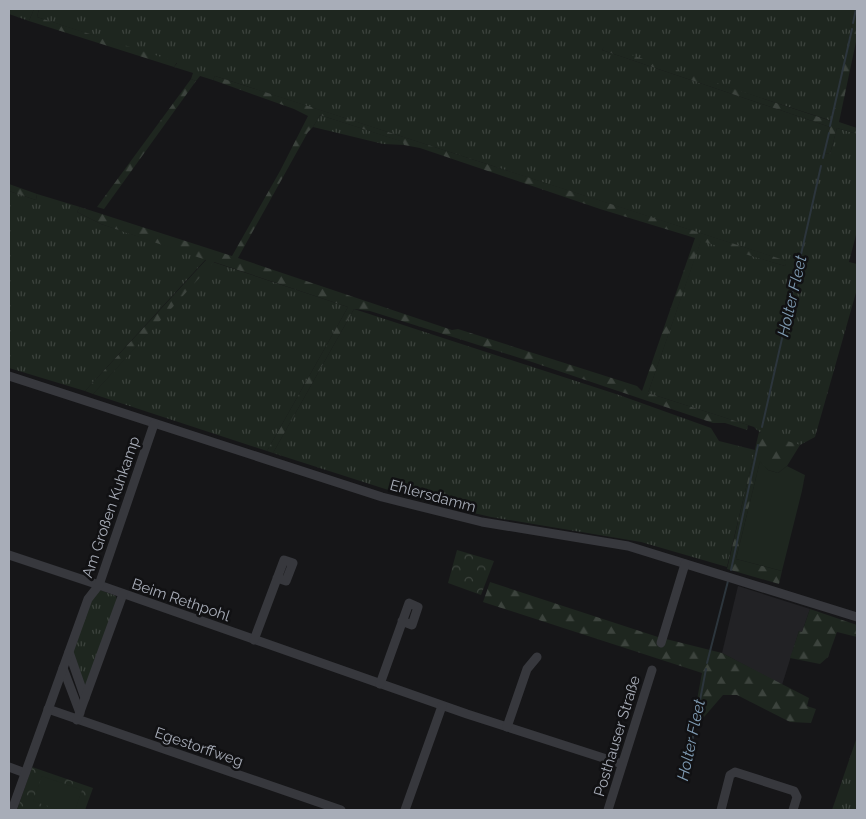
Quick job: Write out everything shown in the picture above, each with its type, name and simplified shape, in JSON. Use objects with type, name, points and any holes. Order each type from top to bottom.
[{"type":"street","name":"Ehlersdamm","points":[[9,376],[382,497],[482,522],[628,546],[857,617]]},
{"type":"street","name":"Am Großen Kuhkamp","points":[[12,810],[88,599],[99,585],[154,424]]},
{"type":"street","name":"Beim Rethpohl","points":[[9,555],[442,706],[622,764]]},
{"type":"street","points":[[661,644],[686,564]]},
{"type":"street","points":[[254,640],[277,578]]},
{"type":"street","points":[[79,716],[123,594]]},
{"type":"street","points":[[380,684],[402,622]]},
{"type":"street","points":[[69,652],[85,698]]},
{"type":"street","points":[[507,727],[527,669],[537,658]]},
{"type":"street","points":[[63,668],[79,716]]},
{"type":"street","name":"Posthauser Straße","points":[[608,810],[652,670]]},
{"type":"street","points":[[405,810],[442,706]]},
{"type":"street","name":"Egestorffweg","points":[[48,709],[79,716],[341,810]]},
{"type":"street","points":[[9,767],[25,773]]},
{"type":"street","points":[[721,810],[730,775],[735,772],[794,791],[798,797],[793,810]]},
{"type":"shaded area","points":[[738,586],[810,609],[802,632],[799,631],[782,685],[722,653]]},
{"type":"green space","points":[[9,9],[34,9],[29,21],[9,14]]},
{"type":"green space","points":[[34,9],[39,9],[37,17],[177,62],[174,67],[29,21]]},
{"type":"green space","points":[[39,9],[855,9],[832,121],[604,47],[602,50],[830,127],[825,153],[830,154],[837,128],[857,134],[857,231],[849,262],[857,264],[857,289],[815,437],[800,445],[781,441],[769,437],[754,427],[648,393],[701,240],[785,266],[786,261],[215,76],[213,80],[200,76],[196,81],[191,79],[193,73],[174,67],[177,63],[37,17]]},
{"type":"green space","points":[[855,9],[857,9],[857,37],[839,122],[857,128],[857,134],[837,128],[830,154],[825,153],[830,127],[602,50],[604,46],[831,121]]},
{"type":"green space","points":[[215,76],[787,261],[785,266],[701,241],[648,393],[748,425],[747,430],[725,423],[713,423],[526,360],[370,311],[354,309],[273,453],[267,451],[348,307],[214,262],[93,394],[85,391],[206,260],[101,224],[77,212],[80,207],[232,256],[280,171],[308,116],[294,109],[213,80]],"holes":[[[320,115],[403,142],[404,145],[420,148],[600,209],[695,238],[642,391],[637,386],[458,329],[452,330],[238,258],[308,132]]]},
{"type":"green space","points":[[191,79],[196,81],[104,209],[97,207]]},
{"type":"green space","points":[[320,115],[404,142],[404,145],[383,144],[313,127]]},
{"type":"green space","points":[[9,184],[37,194],[36,200],[9,191]]},
{"type":"green space","points":[[9,191],[36,200],[37,194],[80,207],[77,212],[101,224],[206,259],[85,391],[9,368]]},
{"type":"green space","points":[[213,262],[348,307],[267,451],[93,394]]},
{"type":"green space","points":[[354,309],[619,395],[711,428],[719,441],[755,450],[727,567],[641,542],[491,517],[456,509],[407,496],[273,453]]},
{"type":"green space","points":[[759,432],[800,445],[787,466],[778,473],[768,470],[760,462],[736,559],[782,571],[779,584],[727,569]]},
{"type":"green space","points":[[760,461],[768,470],[778,473],[787,466],[805,475],[782,571],[736,559]]},
{"type":"green space","points":[[457,550],[494,561],[481,595],[448,583]]},
{"type":"green space","points":[[490,582],[658,637],[722,653],[809,698],[807,706],[816,709],[811,723],[790,722],[737,695],[723,695],[698,724],[693,721],[702,673],[483,602]]},
{"type":"green space","points":[[100,590],[116,596],[117,601],[86,689],[73,652],[92,597]]},
{"type":"green space","points":[[810,609],[857,625],[857,637],[837,632],[828,657],[820,664],[790,658],[799,631],[802,632]]},
{"type":"green space","points":[[857,737],[857,810],[832,810]]},
{"type":"green space","points":[[32,767],[93,788],[85,810],[17,810]]},
{"type":"green space","points":[[42,776],[82,790],[75,810],[60,810],[33,801]]},
{"type":"waterway","name":"Holter Fleet","points":[[853,23],[856,9]]},
{"type":"waterway","name":"Holter Fleet","points":[[830,126],[852,29]]},
{"type":"waterway","name":"Holter Fleet","points":[[823,158],[829,133]]},
{"type":"waterway","name":"Holter Fleet","points":[[762,427],[821,166]]},
{"type":"waterway","name":"Holter Fleet","points":[[731,570],[758,445]]},
{"type":"waterway","name":"Holter Fleet","points":[[707,663],[728,581]]},
{"type":"waterway","name":"Holter Fleet","points":[[686,766],[706,669]]}]
